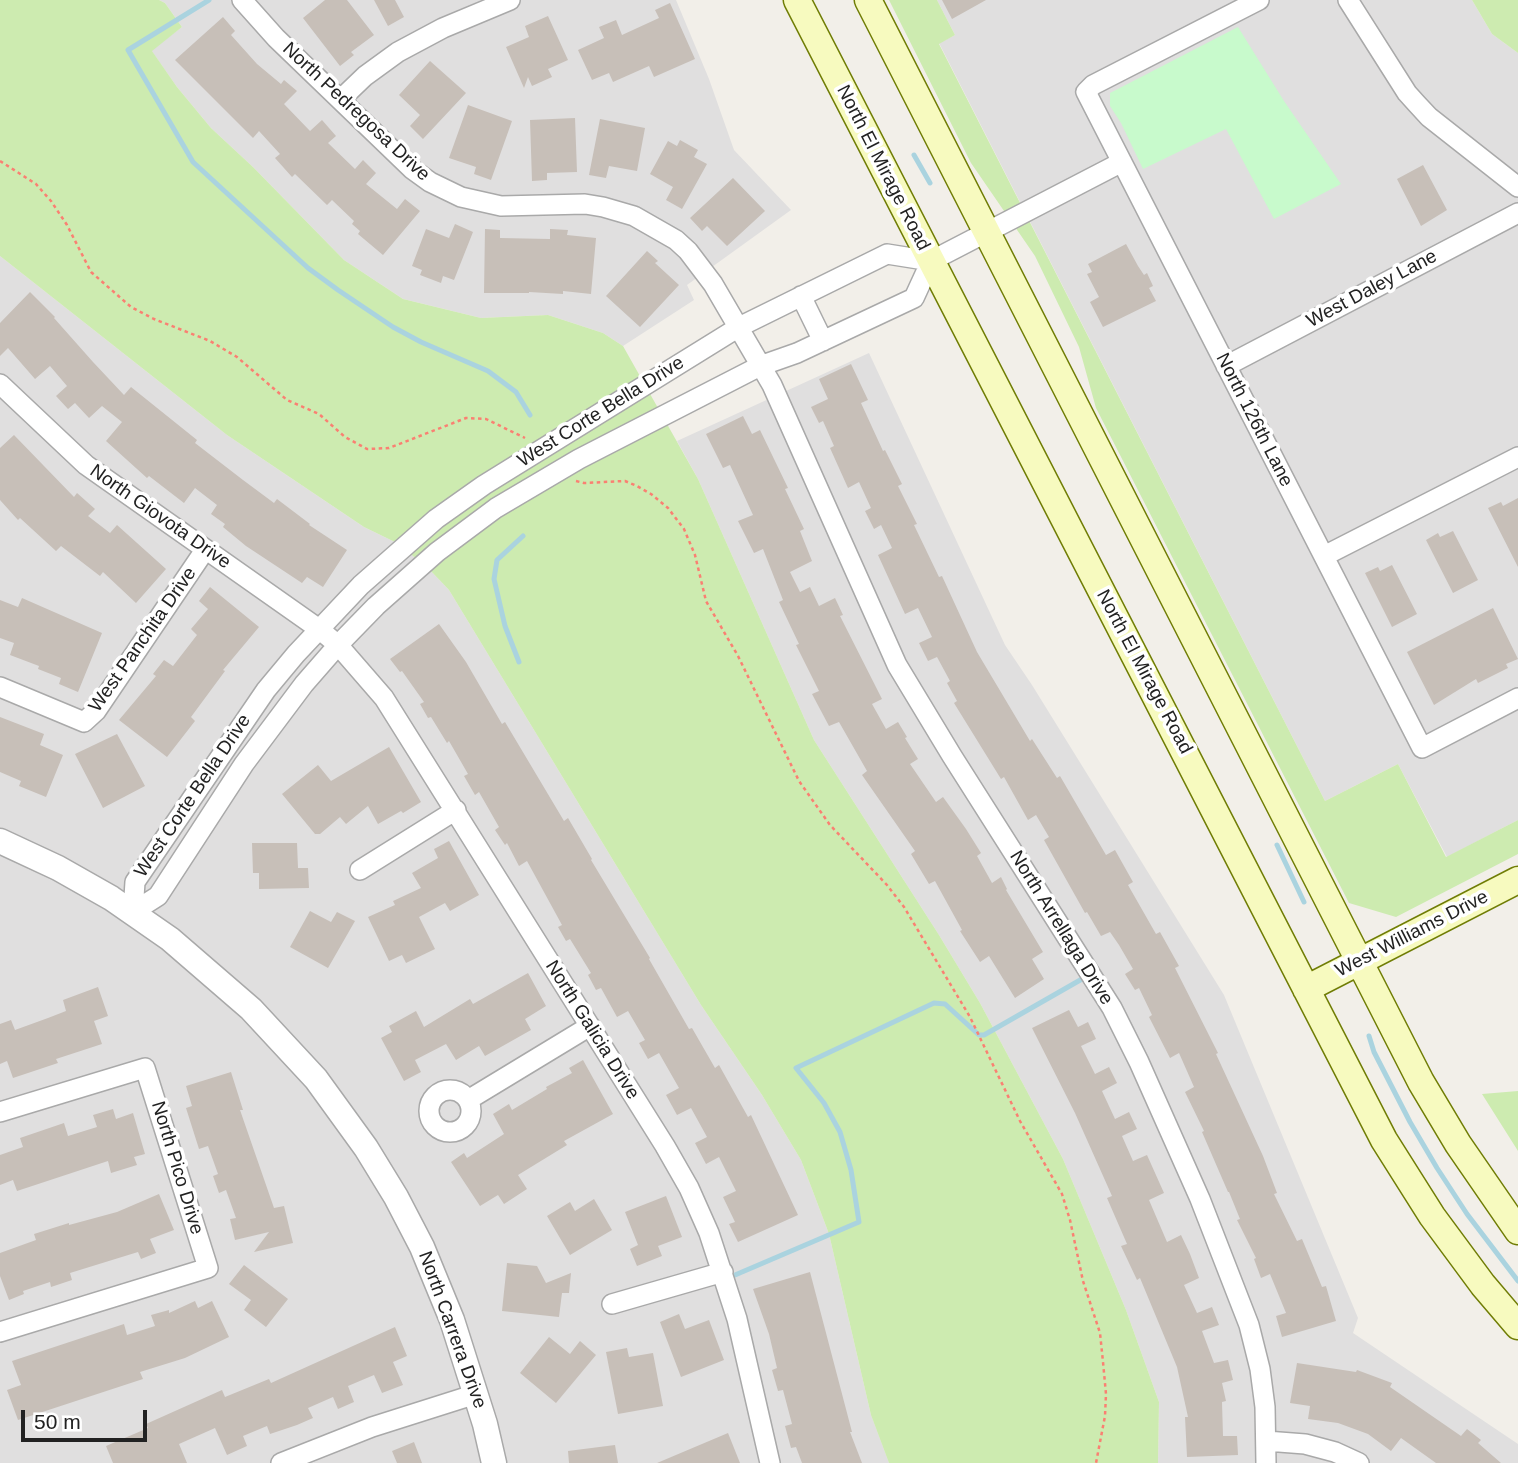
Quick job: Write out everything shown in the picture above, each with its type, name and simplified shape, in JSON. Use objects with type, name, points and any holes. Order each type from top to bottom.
[{"type":"main road","name":"North El Mirage Road","points":[[797,0],[1384,1140],[1455,1248],[1518,1326]]},
{"type":"main road","points":[[868,0],[1439,1114],[1487,1189],[1518,1231]]},
{"type":"main road","name":"West Williams Drive","points":[[1306,989],[1518,880]]},
{"type":"street","name":"North Pedregosa Drive","points":[[242,0],[262,25],[412,169],[430,182],[461,197],[500,206],[576,204],[603,207],[648,223],[676,240],[688,251],[713,284],[756,359]]},
{"type":"street","points":[[341,99],[365,76],[398,52],[443,28],[510,0]]},
{"type":"street","name":"North 126th Lane","points":[[1259,0],[1093,85],[1086,92],[1422,748],[1518,698]]},
{"type":"street","points":[[1348,0],[1416,103],[1429,117],[1518,187]]},
{"type":"street","points":[[931,261],[1122,162]]},
{"type":"street","name":"West Daley Lane","points":[[1226,366],[1518,213]]},
{"type":"street","name":"West Corte Bella Drive","points":[[133,912],[135,882],[251,710],[329,637],[376,606],[436,552],[496,508],[579,459],[756,359],[823,341],[914,298],[931,261],[887,254],[739,327],[436,519],[379,569],[329,637]]},
{"type":"street","points":[[801,296],[823,341]]},
{"type":"street","name":"North Arrellaga Drive","points":[[756,359],[772,385],[897,665],[951,756],[1100,988],[1127,1036],[1200,1199],[1249,1325],[1260,1369],[1265,1407],[1266,1463]]},
{"type":"street","name":"North Giovota Drive","points":[[0,384],[86,465],[329,637]]},
{"type":"street","points":[[1324,556],[1518,457]]},
{"type":"street","name":"West Panchita Drive","points":[[0,687],[84,722],[96,710],[205,550]]},
{"type":"street","name":"North Galicia Drive","points":[[329,637],[384,698],[689,1188],[709,1233],[737,1319],[770,1463]]},
{"type":"street","points":[[359,870],[456,810]]},
{"type":"street","name":"North Carrera Drive","points":[[0,841],[58,869],[133,912],[207,969],[251,1009],[308,1070],[343,1114],[396,1196],[422,1247],[452,1320],[476,1394],[494,1463]]},
{"type":"street","points":[[468,1100],[590,1026]]},
{"type":"street","name":"North Pico Drive","points":[[0,1112],[145,1068],[208,1268],[0,1332]]},
{"type":"street","points":[[612,1304],[723,1272]]},
{"type":"street","points":[[281,1463],[372,1427],[476,1394]]},
{"type":"street","points":[[1266,1441],[1305,1444],[1335,1452],[1359,1463]]},
{"type":"path","points":[[0,161],[36,184],[67,225],[91,272],[131,307],[210,341],[237,357],[287,400],[319,414],[345,437],[367,449],[389,448],[466,418],[486,419],[524,438],[531,438]]},
{"type":"path","points":[[572,480],[584,483],[625,481],[637,486],[668,508],[684,529],[695,555],[706,601],[738,656],[799,781],[830,825],[887,885],[904,907],[970,1017],[1020,1121],[1062,1194],[1070,1220],[1083,1281],[1100,1333],[1105,1416],[1096,1463]]},
{"type":"shaded area","points":[[159,0],[676,0],[709,79],[734,150],[791,210],[687,285],[694,300],[623,346],[603,333],[548,315],[481,318],[403,299],[344,260],[211,128],[177,87],[151,50],[182,27],[165,3]]},
{"type":"shaded area","points":[[937,0],[1472,0],[1492,34],[1518,53],[1518,820],[1447,857],[1398,764],[1325,801],[939,43],[955,35]]},
{"type":"shaded area","points":[[0,256],[227,435],[364,527],[397,543],[429,569],[449,590],[701,1005],[762,1095],[801,1160],[829,1234],[871,1415],[889,1463],[0,1463]]},
{"type":"shaded area","points":[[869,353],[1005,645],[1224,995],[1358,1318],[1353,1333],[1518,1444],[1518,1463],[1158,1463],[1159,1402],[1126,1310],[1063,1159],[980,1003],[814,740],[698,479],[677,441]]},
{"type":"green space","points":[[0,0],[159,0],[165,3],[182,27],[152,51],[177,87],[211,128],[344,260],[403,299],[481,318],[548,315],[603,333],[623,346],[698,479],[814,740],[980,1003],[1063,1159],[1126,1310],[1159,1402],[1158,1463],[889,1463],[871,1415],[829,1234],[801,1160],[762,1095],[701,1005],[449,590],[429,569],[397,543],[364,527],[227,435],[0,256]]},
{"type":"green space","points":[[889,0],[937,0],[955,35],[939,44],[1325,801],[1398,764],[1446,857],[1518,820],[1518,854],[1396,917],[1349,903],[1096,408],[1079,347],[1035,256],[971,163]]},
{"type":"green space","points":[[1472,0],[1518,0],[1518,53],[1492,34]]},
{"type":"green space","points":[[1238,27],[1284,101],[1341,184],[1274,219],[1226,129],[1143,169],[1110,106],[1110,93]]},
{"type":"green space","points":[[1518,1091],[1518,1151],[1482,1094]]},
{"type":"building","points":[[325,0],[347,0],[374,35],[351,52],[354,55],[340,66],[303,18]]},
{"type":"building","points":[[374,0],[395,0],[404,17],[388,26]]},
{"type":"building","points":[[942,0],[986,0],[952,19]]},
{"type":"building","points":[[670,3],[695,59],[654,77],[649,66],[613,82],[609,73],[592,80],[578,50],[604,38],[599,27],[616,20],[622,35],[659,18],[655,10]]},
{"type":"building","points":[[548,16],[568,60],[548,69],[552,77],[532,86],[528,77],[524,88],[506,47],[529,37],[525,26]]},
{"type":"building","points":[[223,17],[235,31],[231,35],[257,64],[281,84],[284,80],[297,91],[284,104],[310,131],[322,120],[336,136],[328,143],[355,169],[363,160],[376,173],[366,184],[397,209],[405,199],[420,211],[383,255],[358,234],[360,231],[352,224],[354,221],[332,200],[327,205],[295,174],[292,177],[275,158],[280,154],[259,131],[253,138],[175,60]]},
{"type":"building","points":[[430,61],[466,93],[423,139],[410,126],[420,115],[399,95]]},
{"type":"building","points":[[468,105],[512,121],[491,180],[474,174],[476,167],[449,158]]},
{"type":"building","points":[[575,118],[577,172],[547,173],[547,180],[532,181],[530,120]]},
{"type":"building","points":[[600,119],[645,128],[637,171],[609,166],[606,178],[589,175]]},
{"type":"building","points":[[680,140],[698,150],[694,157],[707,164],[682,209],[666,200],[673,187],[650,174],[668,141],[677,146]]},
{"type":"building","points":[[1423,165],[1447,210],[1421,226],[1397,179]]},
{"type":"building","points":[[733,178],[765,211],[727,246],[707,226],[702,231],[690,218]]},
{"type":"building","points":[[455,224],[473,232],[454,280],[443,276],[441,283],[420,275],[422,270],[412,266],[426,229],[449,238]]},
{"type":"building","points":[[485,229],[500,230],[500,238],[550,239],[550,229],[568,230],[567,235],[596,238],[591,294],[563,291],[563,294],[484,293]]},
{"type":"building","points":[[1126,244],[1144,275],[1147,273],[1153,286],[1149,288],[1156,301],[1103,327],[1090,302],[1099,297],[1087,274],[1092,272],[1088,264]]},
{"type":"building","points":[[647,251],[658,261],[655,263],[679,285],[640,327],[606,296]]},
{"type":"building","points":[[30,292],[124,395],[131,387],[197,440],[195,443],[243,480],[274,503],[277,499],[309,525],[347,550],[323,587],[307,577],[302,583],[246,546],[211,514],[217,505],[195,488],[184,503],[149,476],[147,478],[106,441],[122,422],[102,406],[89,418],[75,403],[68,409],[56,396],[67,386],[50,366],[35,379],[8,348],[0,356],[0,323]]},
{"type":"building","points":[[851,364],[868,400],[861,403],[902,484],[898,486],[917,524],[914,525],[939,577],[942,576],[977,652],[1030,741],[1032,739],[1057,778],[1060,776],[1106,855],[1115,850],[1133,882],[1128,885],[1156,934],[1160,932],[1179,966],[1175,968],[1218,1053],[1216,1054],[1263,1156],[1277,1193],[1274,1194],[1297,1241],[1302,1239],[1322,1287],[1326,1286],[1336,1321],[1282,1337],[1276,1316],[1286,1313],[1270,1274],[1261,1278],[1254,1259],[1256,1258],[1237,1220],[1240,1219],[1185,1092],[1194,1087],[1179,1053],[1170,1058],[1149,1017],[1152,1015],[1139,988],[1135,990],[1125,974],[1133,969],[1119,945],[1110,932],[1101,936],[1087,912],[1085,913],[1044,840],[1049,837],[1036,815],[1028,820],[1004,777],[1001,779],[954,703],[957,701],[947,683],[950,681],[937,657],[928,661],[919,643],[932,637],[918,608],[905,614],[878,555],[892,548],[881,525],[874,529],[865,511],[871,508],[859,482],[848,488],[830,448],[834,446],[823,421],[819,423],[811,407],[828,399],[819,379]]},
{"type":"building","points":[[743,416],[752,434],[760,430],[804,529],[800,531],[812,561],[790,572],[800,592],[810,587],[819,606],[835,598],[843,615],[840,616],[882,699],[872,704],[886,729],[898,722],[918,759],[910,764],[936,802],[943,797],[966,829],[981,853],[977,856],[992,883],[1001,877],[1043,952],[1032,959],[1044,979],[1015,998],[989,956],[980,962],[960,931],[962,930],[935,881],[929,884],[911,854],[915,851],[862,775],[867,771],[839,722],[829,726],[812,694],[819,691],[796,645],[799,644],[779,602],[783,600],[763,549],[754,553],[738,521],[753,515],[730,465],[723,468],[706,434]]},
{"type":"building","points":[[14,435],[74,497],[77,493],[95,509],[88,516],[110,533],[117,525],[166,569],[136,603],[103,572],[100,576],[61,546],[56,551],[20,518],[18,520],[0,500],[0,448]]},
{"type":"building","points":[[1518,498],[1518,567],[1488,508],[1501,502],[1503,506]]},
{"type":"building","points":[[1453,531],[1478,580],[1453,593],[1426,540],[1438,533],[1440,537]]},
{"type":"building","points":[[1392,565],[1417,614],[1392,627],[1365,573],[1378,567],[1380,571]]},
{"type":"building","points":[[210,587],[259,627],[223,670],[225,671],[191,717],[195,721],[167,757],[119,720],[156,676],[153,674],[164,660],[173,666],[197,635],[191,629],[208,609],[199,601]]},
{"type":"building","points":[[22,598],[102,633],[78,692],[59,684],[61,678],[38,669],[39,666],[10,655],[14,643],[0,638],[0,600],[18,607]]},
{"type":"building","points":[[1493,608],[1518,659],[1506,664],[1508,668],[1478,683],[1476,679],[1434,705],[1407,652]]},
{"type":"building","points":[[439,624],[466,662],[502,724],[505,722],[564,821],[568,818],[689,1029],[692,1028],[715,1068],[719,1065],[748,1117],[751,1115],[798,1215],[738,1242],[729,1224],[735,1222],[723,1197],[736,1191],[719,1157],[706,1164],[695,1143],[707,1137],[691,1108],[677,1115],[666,1095],[679,1088],[659,1053],[648,1059],[639,1043],[645,1040],[628,1011],[617,1017],[601,988],[596,990],[588,975],[591,973],[570,939],[566,941],[558,927],[562,925],[527,861],[519,866],[507,843],[505,845],[495,830],[499,827],[479,792],[475,795],[464,776],[468,774],[449,741],[447,743],[431,717],[428,718],[420,704],[424,702],[390,659]]},
{"type":"building","points":[[0,717],[44,734],[40,745],[63,755],[46,797],[19,786],[21,781],[0,772]]},
{"type":"building","points":[[117,734],[145,786],[103,808],[75,754]]},
{"type":"building","points":[[389,747],[421,802],[378,824],[368,806],[346,824],[340,817],[320,834],[315,834],[282,794],[318,765],[331,781]]},
{"type":"building","points":[[449,841],[479,895],[450,911],[445,903],[419,917],[435,949],[406,963],[402,955],[389,961],[368,917],[395,905],[393,901],[421,888],[412,873],[438,858],[434,849]]},
{"type":"building","points":[[252,843],[297,843],[298,868],[308,868],[309,888],[259,889],[259,873],[253,873]]},
{"type":"building","points":[[310,911],[331,922],[337,912],[355,921],[328,968],[290,947]]},
{"type":"building","points":[[528,973],[546,1006],[525,1019],[531,1030],[485,1056],[479,1046],[456,1060],[446,1044],[415,1060],[421,1072],[404,1081],[381,1038],[392,1032],[389,1026],[416,1011],[424,1027],[470,999],[473,1004]]},
{"type":"building","points":[[98,987],[108,1016],[94,1021],[102,1044],[56,1059],[58,1063],[13,1078],[7,1061],[0,1064],[0,1024],[11,1020],[15,1030],[48,1018],[66,1011],[63,1000]]},
{"type":"building","points":[[1069,1010],[1078,1027],[1088,1022],[1096,1039],[1081,1046],[1095,1074],[1109,1067],[1117,1083],[1102,1091],[1115,1119],[1129,1112],[1137,1129],[1122,1136],[1133,1161],[1147,1155],[1164,1193],[1149,1200],[1167,1242],[1181,1235],[1190,1254],[1199,1278],[1184,1285],[1197,1313],[1212,1307],[1219,1325],[1202,1331],[1214,1363],[1228,1360],[1233,1380],[1222,1383],[1226,1401],[1222,1402],[1223,1436],[1237,1436],[1238,1455],[1187,1457],[1185,1417],[1188,1417],[1177,1367],[1140,1278],[1137,1280],[1121,1246],[1127,1244],[1107,1198],[1112,1196],[1075,1113],[1032,1028]]},
{"type":"building","points":[[583,1060],[613,1114],[564,1141],[567,1145],[518,1175],[527,1189],[504,1204],[498,1195],[480,1206],[451,1162],[464,1153],[467,1158],[504,1134],[493,1114],[509,1104],[512,1110],[547,1089],[546,1087],[572,1073],[569,1068]]},
{"type":"building","points":[[231,1072],[243,1110],[240,1110],[274,1208],[284,1206],[293,1243],[254,1252],[269,1232],[235,1240],[230,1219],[236,1218],[226,1190],[219,1193],[213,1176],[218,1174],[208,1146],[199,1149],[186,1108],[192,1106],[186,1086]]},
{"type":"building","points":[[113,1109],[116,1119],[133,1113],[145,1154],[134,1157],[137,1165],[111,1173],[108,1161],[17,1191],[13,1180],[0,1185],[0,1155],[23,1147],[20,1138],[64,1123],[68,1136],[97,1127],[93,1115]]},
{"type":"building","points":[[159,1194],[174,1230],[150,1239],[156,1253],[141,1259],[138,1252],[70,1273],[72,1280],[51,1287],[50,1282],[23,1291],[24,1294],[9,1300],[0,1276],[0,1253],[36,1240],[34,1234],[117,1212]]},
{"type":"building","points":[[666,1196],[682,1237],[658,1246],[662,1256],[637,1266],[630,1249],[638,1245],[625,1212]]},
{"type":"building","points":[[594,1199],[612,1230],[570,1255],[547,1216],[570,1202],[575,1211]]},
{"type":"building","points":[[507,1263],[537,1266],[546,1283],[571,1273],[569,1293],[562,1293],[559,1317],[502,1311]]},
{"type":"building","points":[[244,1265],[288,1299],[266,1327],[244,1310],[251,1300],[229,1284]]},
{"type":"building","points":[[810,1272],[850,1432],[862,1463],[802,1463],[796,1447],[791,1448],[785,1426],[792,1424],[783,1390],[778,1391],[772,1370],[777,1368],[769,1334],[753,1289]]},
{"type":"building","points":[[195,1301],[198,1308],[212,1301],[229,1337],[185,1358],[140,1372],[143,1379],[18,1420],[7,1390],[21,1385],[12,1361],[124,1324],[127,1335],[155,1326],[151,1315],[169,1310],[169,1313]]},
{"type":"building","points":[[679,1314],[685,1329],[709,1320],[724,1360],[681,1377],[660,1322]]},
{"type":"building","points":[[395,1327],[407,1356],[393,1362],[403,1385],[382,1393],[374,1375],[348,1386],[354,1402],[338,1409],[333,1397],[308,1408],[313,1418],[297,1425],[270,1434],[267,1426],[243,1436],[247,1446],[227,1455],[215,1428],[179,1444],[187,1463],[113,1463],[106,1446],[148,1428],[146,1424],[222,1390],[225,1397],[269,1379],[271,1383]]},
{"type":"building","points":[[549,1337],[570,1354],[580,1341],[596,1355],[556,1403],[520,1373]]},
{"type":"building","points":[[627,1348],[629,1357],[653,1353],[663,1406],[618,1414],[606,1352]]},
{"type":"building","points":[[1297,1363],[1356,1372],[1357,1370],[1392,1383],[1390,1387],[1461,1436],[1467,1429],[1481,1440],[1478,1443],[1501,1463],[1436,1463],[1401,1438],[1391,1451],[1368,1434],[1338,1423],[1308,1419],[1310,1406],[1290,1403]]},
{"type":"building","points":[[728,1433],[740,1463],[657,1463]]},
{"type":"building","points":[[414,1442],[422,1463],[397,1463],[392,1451]]},
{"type":"building","points":[[615,1445],[618,1463],[569,1463],[568,1451]]},
{"type":"waterway","points":[[209,0],[128,50],[193,162],[308,268],[393,327],[488,371],[516,392],[530,415]]},
{"type":"waterway","points":[[914,155],[930,183]]},
{"type":"waterway","points":[[519,662],[505,626],[494,579],[497,560],[523,536]]},
{"type":"waterway","points":[[1277,845],[1304,902]]},
{"type":"waterway","points":[[735,1275],[859,1222],[851,1170],[840,1132],[824,1103],[796,1068],[934,1003],[945,1004],[979,1035],[984,1035],[1082,979]]},
{"type":"waterway","points":[[1369,1036],[1374,1052],[1410,1122],[1437,1168],[1467,1214],[1518,1281]]}]
